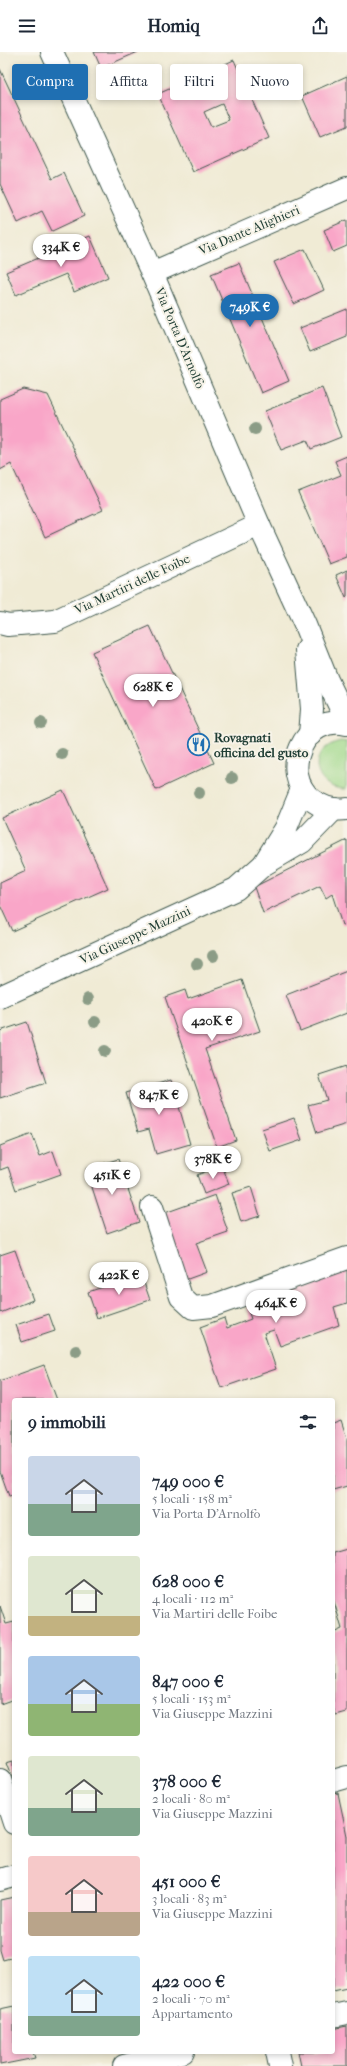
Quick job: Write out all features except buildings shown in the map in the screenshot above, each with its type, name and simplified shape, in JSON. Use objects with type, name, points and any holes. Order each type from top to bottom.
[{"type":"street","name":"Via Porta D'Arnolfo","points":[[52,52],[152,273],[259,525],[305,625],[327,680],[347,723]]},
{"type":"street","name":"Via Dante Alighieri","points":[[152,273],[347,188]]},
{"type":"street","name":"Via Martiri delle Foibe","points":[[0,623],[8,625],[55,621],[259,525]]},
{"type":"street","name":"Via Porta D'Arnolfo","points":[[305,625],[312,709],[310,735]]},
{"type":"street","points":[[340,809],[319,805],[302,789],[296,774],[296,759],[304,740],[315,730],[328,724],[347,723]]},
{"type":"street","name":"Via Giuseppe Mazzini","points":[[263,865],[286,828],[302,789]]},
{"type":"street","name":"Via Giuseppe Mazzini","points":[[0,997],[236,890],[263,865],[302,842],[340,809]]},
{"type":"street","points":[[152,1207],[181,1297],[193,1308],[212,1306],[347,1258]]},
{"type":"street","points":[[335,1780],[347,1777]]},
{"type":"street","points":[[0,1780],[12,1817]]},
{"type":"street","points":[[0,1880],[12,1877]]},
{"type":"street","points":[[335,2016],[347,2013]]},
{"type":"street","points":[[124,2066],[175,2054]]},
{"type":"street","points":[[277,2054],[280,2066]]},
{"type":"green space","points":[[341,741],[347,742],[346,789],[334,787],[326,782],[320,776],[317,768],[318,759],[322,751],[330,745]]},
{"type":"place","name":"Rovagnati officina del gusto","points":[[199,744]]}]
